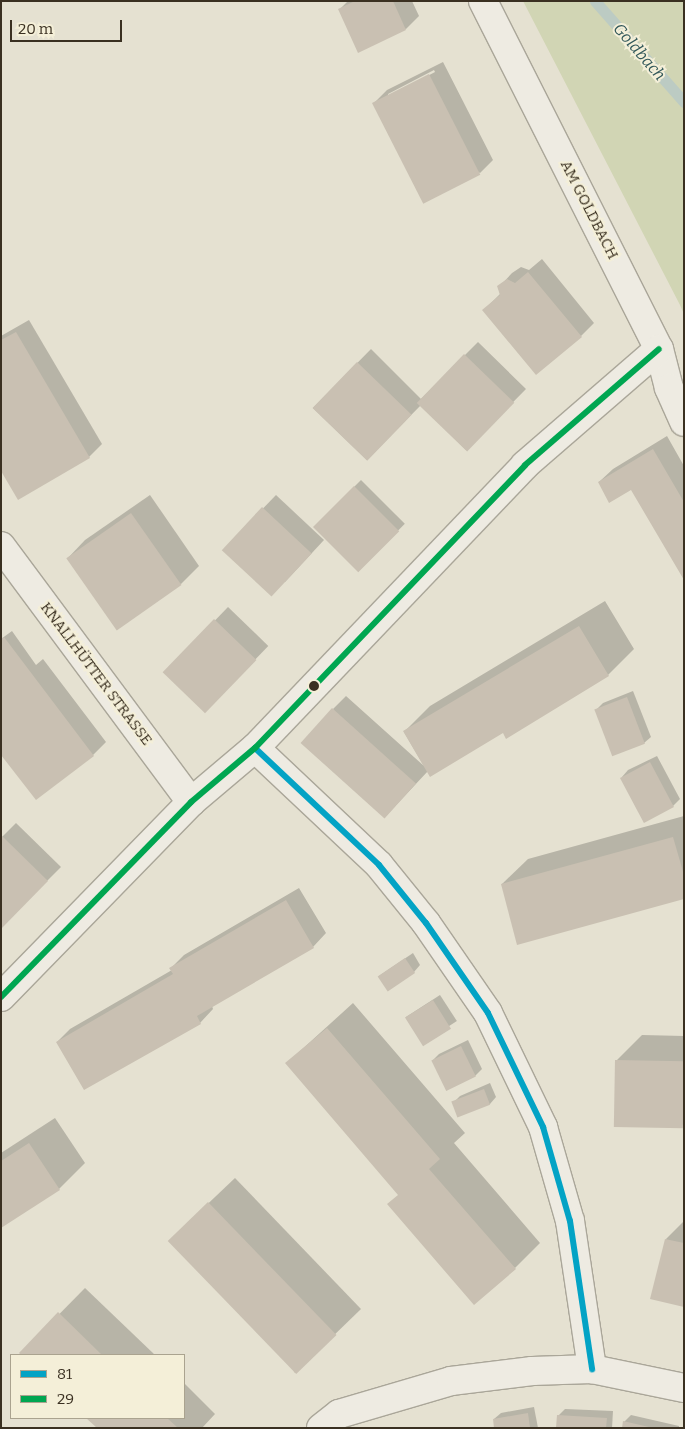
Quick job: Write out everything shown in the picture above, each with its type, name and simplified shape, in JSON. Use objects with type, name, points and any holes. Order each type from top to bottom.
[{"type":"street","name":"AM GOLDBACH","points":[[483,1],[659,349],[669,388],[684,422]]},
{"type":"street","points":[[1,997],[192,802],[255,748],[524,465],[659,349]]},
{"type":"street","name":"KNALLHÜTTER STRASSE","points":[[1,546],[192,802]]},
{"type":"street","points":[[255,748],[379,865],[426,923],[488,1013],[543,1127],[569,1214],[592,1369]]},
{"type":"street","points":[[321,1428],[339,1414],[452,1381],[532,1371],[592,1369],[684,1388]]},
{"type":"green space","points":[[523,1],[684,1],[684,314],[680,305]]},
{"type":"building","points":[[355,1],[393,1],[406,30],[358,53],[338,9]]},
{"type":"building","points":[[429,74],[480,175],[423,204],[372,103]]},
{"type":"building","points":[[528,272],[582,337],[536,375],[482,310],[500,295],[497,286],[507,279],[515,283]]},
{"type":"building","points":[[16,332],[90,458],[18,500],[1,471],[1,340]]},
{"type":"building","points":[[464,354],[514,403],[467,452],[417,403]]},
{"type":"building","points":[[357,362],[412,415],[367,461],[313,408]]},
{"type":"building","points":[[653,449],[684,502],[684,580],[631,490],[609,503],[598,482]]},
{"type":"building","points":[[354,486],[399,531],[358,572],[313,527]]},
{"type":"building","points":[[262,507],[312,553],[271,597],[222,550]]},
{"type":"building","points":[[131,513],[181,585],[117,630],[66,558]]},
{"type":"building","points":[[214,619],[256,660],[205,713],[163,672]]},
{"type":"building","points":[[579,626],[609,676],[506,739],[503,733],[430,777],[403,731]]},
{"type":"building","points":[[4,637],[94,756],[36,800],[1,755],[1,639]]},
{"type":"building","points":[[627,697],[645,744],[612,756],[594,710]]},
{"type":"building","points":[[332,708],[416,784],[385,819],[301,743]]},
{"type":"building","points":[[650,762],[674,807],[644,823],[620,778]]},
{"type":"building","points":[[1,835],[48,881],[1,929]]},
{"type":"building","points":[[673,837],[684,875],[684,899],[517,945],[501,884]]},
{"type":"building","points":[[286,900],[314,948],[197,1016],[201,1024],[84,1090],[56,1042],[173,974],[169,968]]},
{"type":"building","points":[[405,958],[415,973],[388,991],[378,976]]},
{"type":"building","points":[[433,1000],[451,1029],[423,1046],[405,1017]]},
{"type":"building","points":[[327,1028],[440,1159],[429,1169],[516,1269],[474,1305],[387,1204],[398,1195],[285,1063]]},
{"type":"building","points":[[461,1046],[476,1077],[446,1091],[431,1060]]},
{"type":"building","points":[[615,1060],[684,1061],[683,1128],[614,1127]]},
{"type":"building","points":[[484,1089],[490,1105],[457,1117],[451,1102]]},
{"type":"building","points":[[29,1143],[60,1190],[1,1228],[1,1161]]},
{"type":"building","points":[[208,1202],[337,1335],[296,1374],[168,1241]]},
{"type":"building","points":[[665,1239],[684,1243],[684,1307],[650,1299]]},
{"type":"building","points":[[58,1312],[101,1354],[20,1354]]},
{"type":"building","points":[[528,1413],[530,1428],[494,1428],[493,1419]]},
{"type":"building","points":[[557,1415],[607,1418],[606,1428],[556,1428]]},
{"type":"building","points":[[87,1419],[168,1419],[178,1428],[97,1428]]},
{"type":"building","points":[[623,1421],[649,1427],[649,1428],[622,1428]]},
{"type":"waterway","name":"Goldbach","points":[[595,1],[684,102]]},
{"type":"transit line","name":"29","points":[[1,997],[191,802],[255,748],[525,465],[659,349]]},
{"type":"transit line","name":"81","points":[[255,748],[379,865],[426,923],[488,1013],[543,1127],[570,1221],[592,1369]]}]
